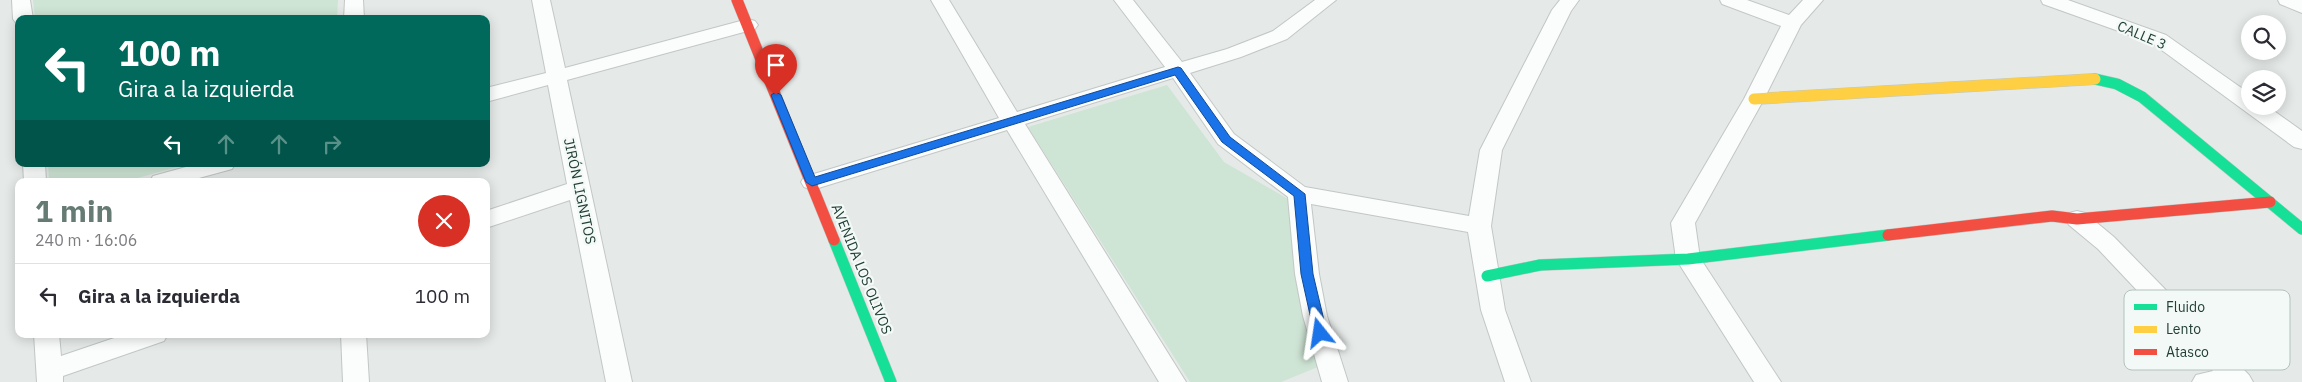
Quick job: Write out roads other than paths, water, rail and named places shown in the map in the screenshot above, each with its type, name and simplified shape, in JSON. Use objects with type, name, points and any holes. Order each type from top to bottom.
[{"type":"street","points":[[21,0],[23,15]]},
{"type":"street","points":[[354,0],[354,15]]},
{"type":"street","name":"JIRÓN LIGNITOS","points":[[541,0],[619,382]]},
{"type":"street","name":"AVENIDA LOS OLIVOS","points":[[737,0],[812,182],[891,382]]},
{"type":"street","points":[[940,0],[1012,121],[1174,382]]},
{"type":"street","points":[[1124,0],[1178,70],[1226,139],[1299,194],[1479,226]]},
{"type":"street","points":[[812,182],[1234,53],[1280,35],[1326,0]]},
{"type":"street","points":[[1518,382],[1493,310],[1479,226],[1491,150],[1562,10],[1570,0]]},
{"type":"street","points":[[1729,0],[1792,23]]},
{"type":"street","points":[[1768,382],[1688,258],[1684,223],[1754,99],[1792,23],[1814,0]]},
{"type":"street","name":"CALLE 3","points":[[2050,0],[2159,39],[2241,97]]},
{"type":"street","points":[[2287,0],[2302,7]]},
{"type":"street","points":[[490,94],[556,78],[748,25]]},
{"type":"street","points":[[1754,99],[2091,78],[2117,84],[2142,97],[2302,229]]},
{"type":"street","points":[[2265,115],[2302,142]]},
{"type":"street","points":[[172,178],[213,167]]},
{"type":"street","points":[[490,219],[580,188]]},
{"type":"street","points":[[1299,194],[1308,283],[1315,316],[1335,382]]},
{"type":"street","points":[[1487,276],[1540,265],[1688,258],[2052,216],[2077,219],[2270,202]]},
{"type":"street","points":[[2077,219],[2106,243],[2151,290]]},
{"type":"street","points":[[46,338],[49,376],[145,338]]},
{"type":"street","points":[[354,338],[356,382]]},
{"type":"street","points":[[2228,370],[2238,380]]},
{"type":"street","points":[[2206,382],[2238,380]]}]
